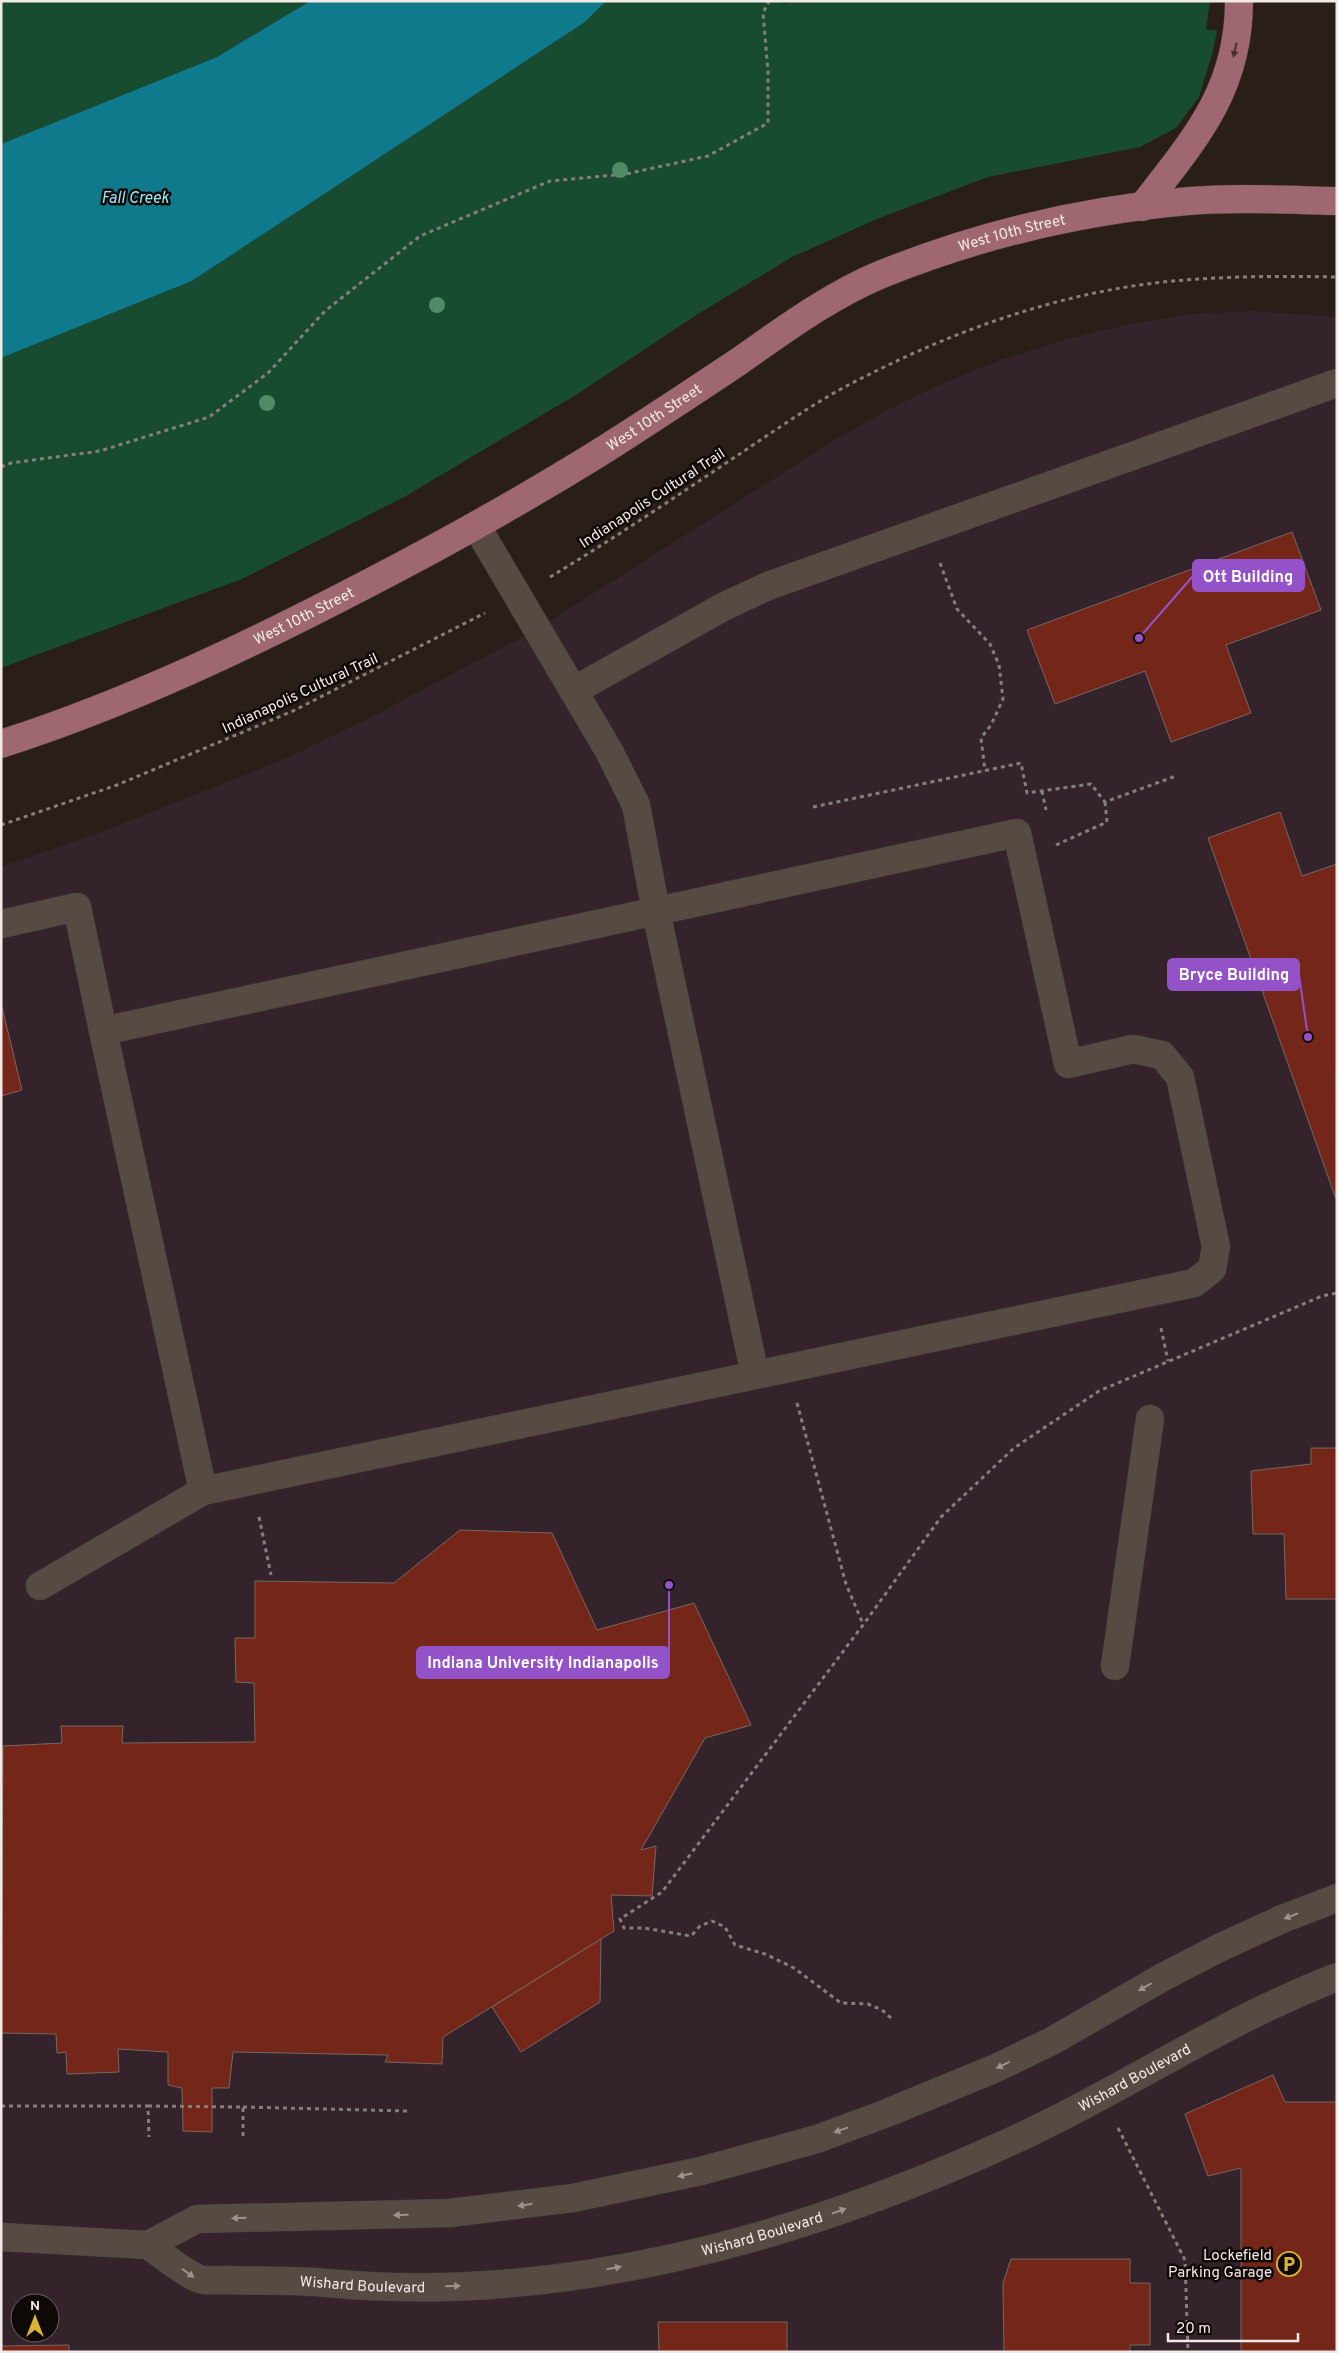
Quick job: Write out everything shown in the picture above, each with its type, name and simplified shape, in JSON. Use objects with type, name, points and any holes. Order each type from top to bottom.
[{"type":"main road","points":[[1142,207],[1193,142],[1217,102],[1236,45],[1239,1]]},
{"type":"main road","name":"West 10th Street","points":[[1,744],[107,705],[251,644],[477,527],[605,450],[830,299],[857,285],[962,246],[1051,223],[1142,207],[1223,200],[1337,201]]},
{"type":"street","points":[[574,691],[714,611],[768,586],[1337,383]]},
{"type":"street","points":[[477,527],[609,751],[636,805],[656,911],[755,1375]]},
{"type":"street","points":[[40,1586],[203,1491],[1194,1283],[1212,1269],[1216,1247],[1180,1077],[1162,1055],[1133,1049],[1068,1064],[1017,833],[104,1031]]},
{"type":"street","points":[[1,924],[77,907],[203,1491]]},
{"type":"street","points":[[1114,1666],[1150,1419]]},
{"type":"street","points":[[1,2237],[148,2244],[197,2219],[406,2215],[516,2206],[627,2188],[764,2154],[887,2114],[996,2068],[1052,2041],[1163,1977],[1217,1949],[1282,1919],[1337,1898]]},
{"type":"street","name":"Wishard Boulevard","points":[[148,2244],[197,2279],[319,2283],[374,2288],[528,2281],[585,2273],[674,2256],[784,2229],[862,2204],[1003,2145],[1283,1998],[1337,1977]]},
{"type":"path","points":[[1,467],[11,463],[100,451],[209,417],[268,373],[325,311],[420,236],[550,181],[626,174],[708,156],[768,124],[764,13],[769,1]]},
{"type":"path","name":"Indianapolis Cultural Trail","points":[[1,825],[117,785],[293,711],[518,596],[598,548],[764,437],[840,390],[914,353],[975,327],[1052,304],[1133,286],[1230,277],[1337,277]]},
{"type":"path","points":[[939,560],[957,610],[990,644],[999,665],[1003,700],[991,725],[981,738],[984,771]]},
{"type":"path","points":[[813,808],[1021,763],[1027,793],[1091,784],[1104,802],[1107,822],[1054,846],[1052,836]]},
{"type":"path","points":[[1104,802],[1176,776]]},
{"type":"path","points":[[1042,791],[1048,818]]},
{"type":"path","points":[[891,2018],[882,2010],[868,2004],[841,2003],[794,1968],[765,1954],[734,1945],[725,1927],[712,1921],[700,1926],[691,1936],[644,1928],[624,1928],[620,1919],[662,1892],[863,1625],[941,1517],[1014,1448],[1099,1391],[1313,1300],[1337,1293]]},
{"type":"path","points":[[796,1400],[846,1584],[863,1625]]},
{"type":"path","points":[[1,2106],[243,2107],[407,2111]]},
{"type":"path","points":[[148,2106],[149,2137]]},
{"type":"path","points":[[243,2107],[244,2138]]},
{"type":"path","points":[[1117,2125],[1185,2260],[1188,2352]]},
{"type":"shaded area","points":[[1252,311],[1337,317],[1337,2352],[1,2352],[1,867],[107,830],[285,759],[377,714],[537,629],[835,440],[885,411],[943,383],[1000,360],[1068,339],[1134,323],[1194,314]]},
{"type":"green space","points":[[1,1],[310,1],[217,57],[1,144]]},
{"type":"green space","points":[[606,1],[788,1],[774,13],[789,1],[1210,1],[1206,30],[1217,30],[1213,51],[1199,97],[1176,128],[1140,147],[988,177],[877,219],[792,257],[698,314],[579,393],[406,496],[242,579],[1,668],[1,358],[192,281],[585,22]]},
{"type":"water","name":"Fall Creek","points":[[310,1],[606,1],[585,22],[192,281],[1,358],[1,144],[217,57]]},
{"type":"building","points":[[1292,532],[1321,610],[1226,645],[1251,713],[1171,742],[1145,671],[1055,704],[1027,630]]},
{"type":"building","points":[[1280,812],[1302,876],[1337,864],[1336,1199],[1208,838]]},
{"type":"building","points":[[1,1003],[22,1090],[1,1096]]},
{"type":"building","points":[[1311,1448],[1337,1448],[1337,1599],[1286,1599],[1284,1534],[1253,1534],[1251,1471],[1311,1464]]},
{"type":"building","points":[[460,1530],[552,1533],[597,1630],[694,1603],[751,1725],[705,1738],[641,1850],[656,1846],[652,1896],[611,1895],[614,1931],[443,2037],[442,2064],[385,2062],[388,2055],[233,2052],[229,2088],[212,2088],[212,2132],[183,2131],[182,2088],[168,2085],[168,2052],[118,2049],[119,2072],[67,2074],[66,2052],[57,2053],[56,2034],[1,2033],[3,1746],[62,1743],[61,1726],[123,1726],[122,1743],[255,1742],[254,1683],[236,1682],[235,1638],[255,1638],[255,1581],[394,1583]]},
{"type":"building","points":[[601,1939],[600,2002],[521,2052],[492,2007]]},
{"type":"building","name":"Lockefield Parking Garage","points":[[1273,2075],[1285,2102],[1337,2102],[1337,2352],[1241,2352],[1241,2168],[1208,2176],[1185,2114]]},
{"type":"building","points":[[1011,2259],[1130,2259],[1130,2283],[1150,2283],[1150,2345],[1130,2345],[1130,2352],[1004,2352],[1003,2283]]},
{"type":"building","points":[[658,2322],[787,2322],[787,2352],[659,2352]]},
{"type":"building","points":[[69,2345],[69,2352],[1,2352],[1,2346]]},
{"type":"place","name":"Ott Building","points":[[1139,638]]},
{"type":"place","name":"Bryce Building","points":[[1308,1037]]},
{"type":"place","name":"Indiana University Indianapolis","points":[[669,1585]]},
{"type":"place","name":"Lockefield Parking Garage","points":[[1289,2264]]}]
